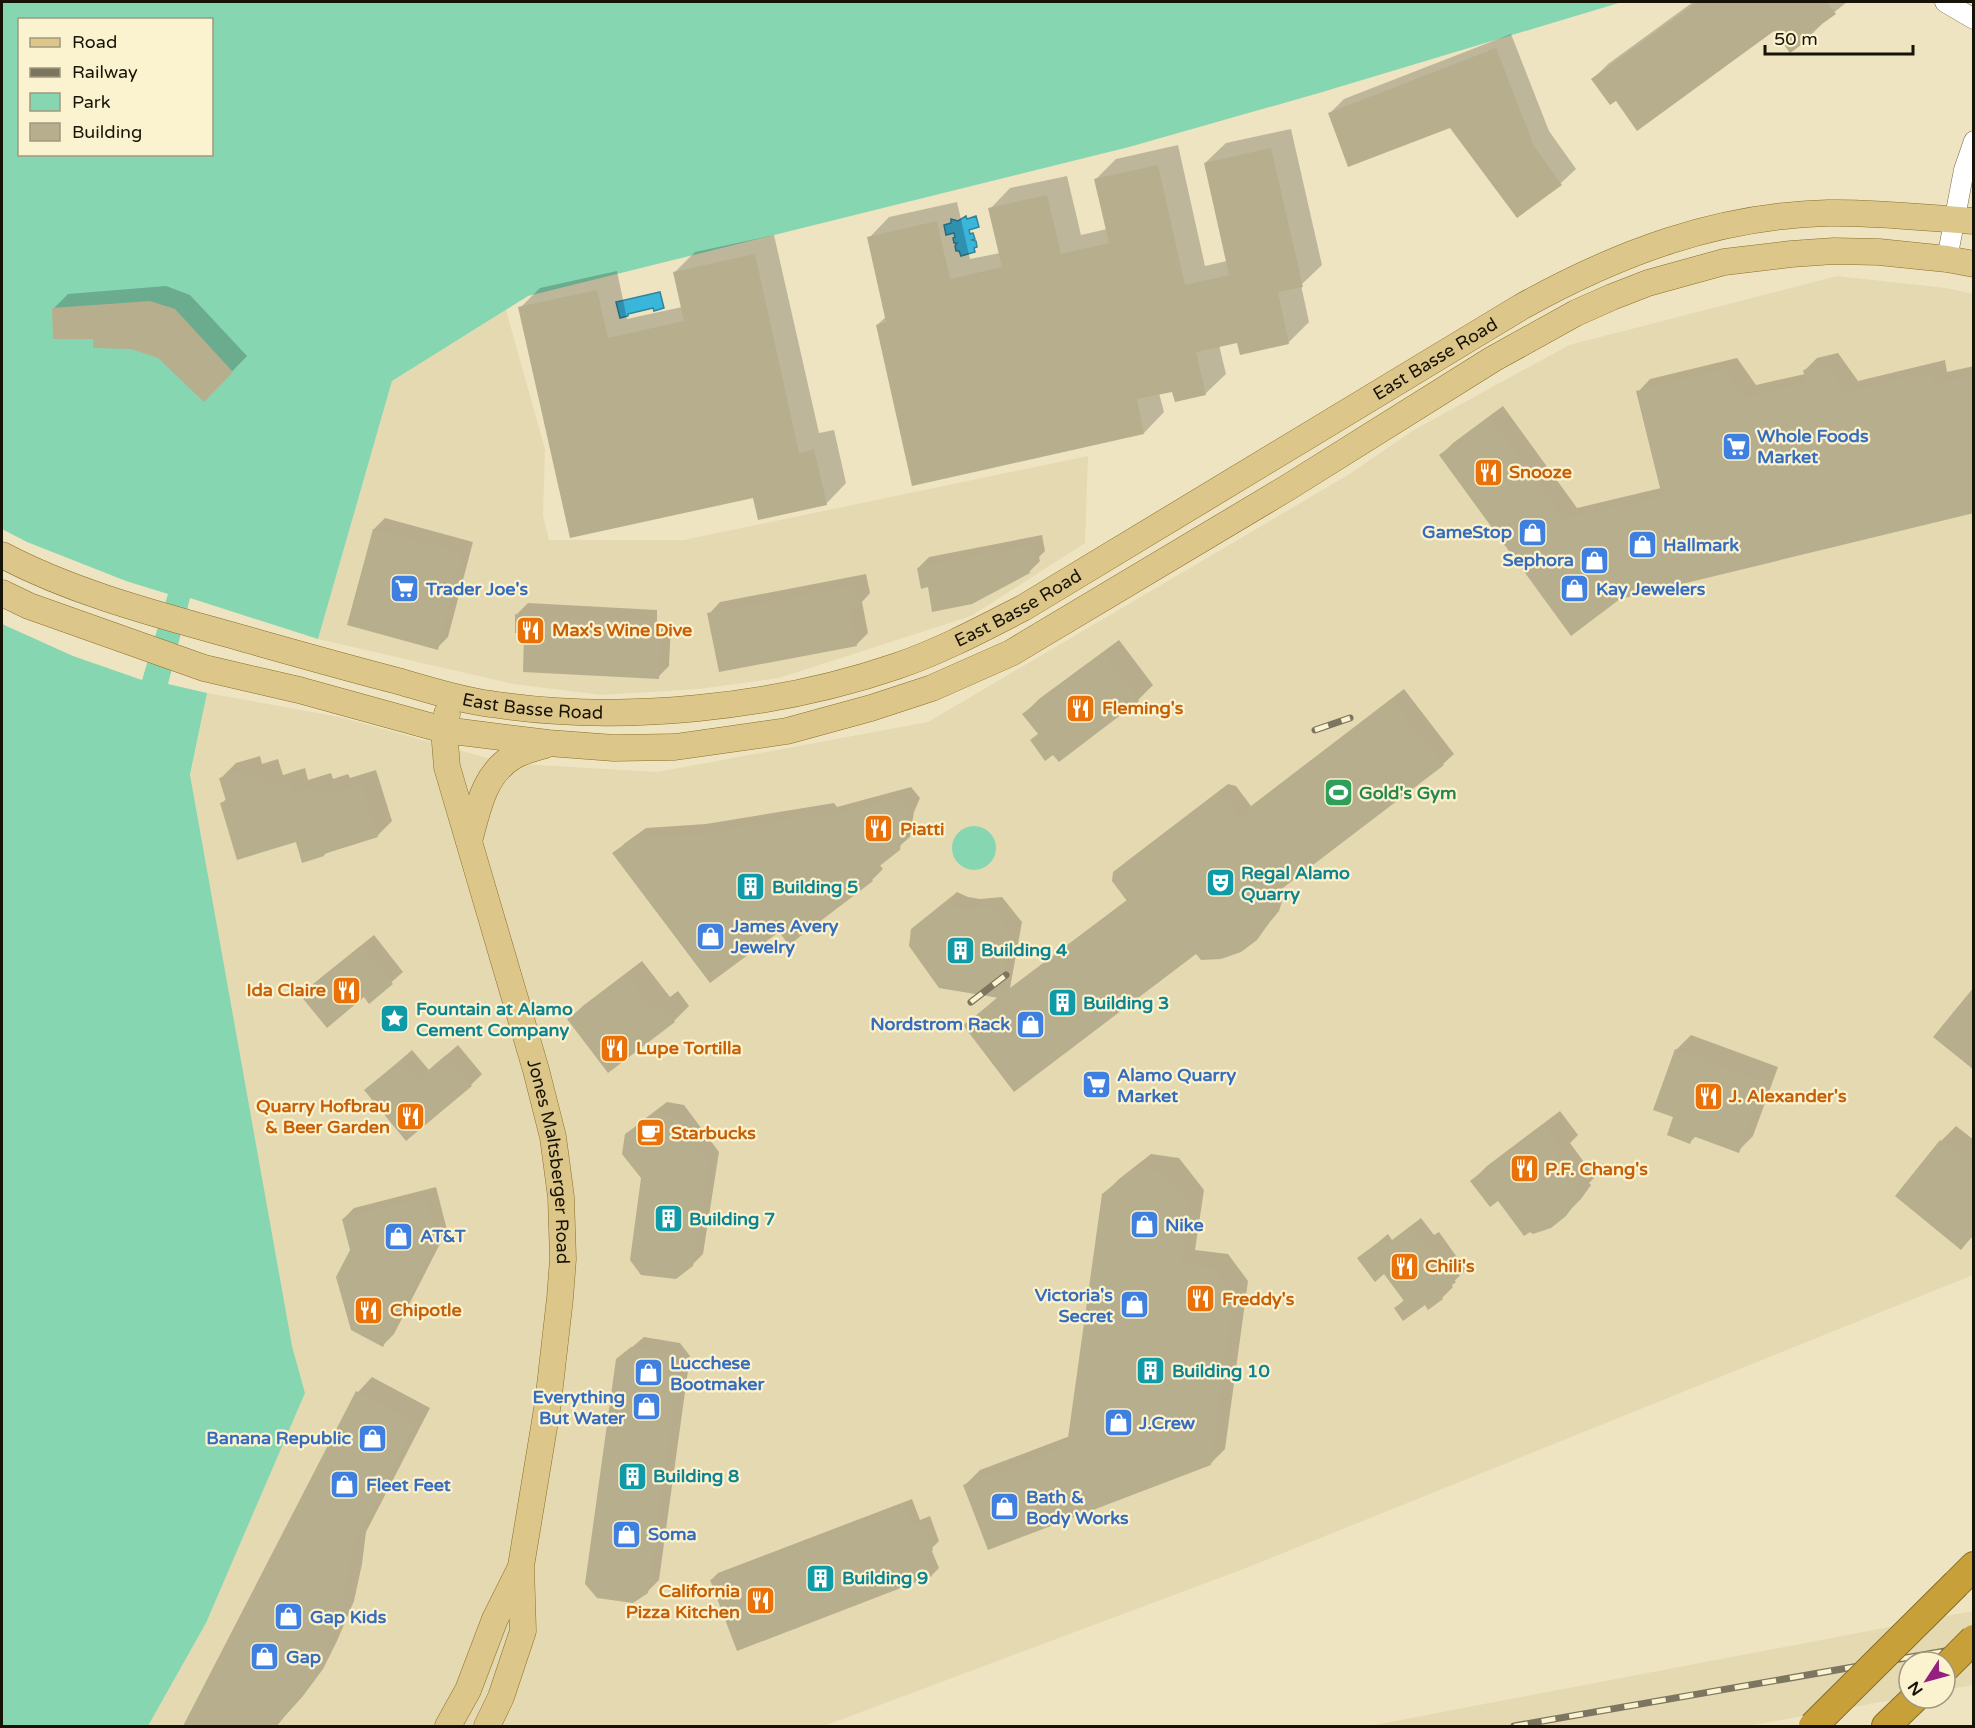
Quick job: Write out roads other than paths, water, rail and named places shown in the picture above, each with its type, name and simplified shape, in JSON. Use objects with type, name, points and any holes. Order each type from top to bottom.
[{"type":"highway","points":[[1813,1726],[1965,1575]]},
{"type":"highway","points":[[1957,1656],[1974,1639]]},
{"type":"highway","points":[[1886,1726],[1903,1710]]},
{"type":"main road","name":"East Basse Road","points":[[2,555],[33,572],[137,608],[451,696],[492,705],[630,713],[720,707],[817,689],[897,666],[964,639],[1023,608],[1491,324],[1564,283],[1636,251],[1675,238],[1739,223],[1827,213],[1884,213],[1964,221]]},
{"type":"main road","name":"East Basse Road","points":[[2,593],[29,606],[204,668],[299,690],[444,730],[548,743],[614,748],[675,747],[787,731],[871,708],[954,679],[1011,654],[1287,488],[1508,351],[1576,313],[1612,297],[1648,283],[1724,262],[1754,257],[1834,251],[1879,252],[1974,264]]},
{"type":"main road","points":[[1491,324],[1508,351]]},
{"type":"main road","name":"Jones Maltsberger Road","points":[[451,696],[444,730],[447,767],[536,1070],[553,1137],[561,1197],[563,1259],[560,1298],[548,1403],[521,1566],[523,1631],[518,1653],[487,1726]]},
{"type":"main road","points":[[469,841],[484,791],[491,777],[500,766],[514,756],[548,743]]},
{"type":"main road","name":"Jones Maltsberger Road","points":[[448,1726],[468,1690],[495,1619],[521,1566]]},
{"type":"street","points":[[1945,2],[1974,19]]},
{"type":"street","points":[[1947,259],[1964,221],[1964,170],[1974,141]]},
{"type":"water","points":[[966,216],[967,219],[976,216],[979,227],[969,230],[970,234],[973,233],[975,239],[972,240],[976,241],[977,247],[974,248],[975,252],[961,256],[959,251],[956,251],[957,243],[954,243],[954,233],[946,235],[944,225],[951,223],[951,219],[958,221]]},
{"type":"water","points":[[660,292],[664,308],[654,311],[653,308],[620,318],[616,302]]},
{"type":"railway","points":[[1315,730],[1350,718]]},
{"type":"railway","points":[[971,1002],[1006,975]]},
{"type":"railway","points":[[1514,1726],[1974,1646]]},
{"type":"place","name":"Whole Foods Market","points":[[1736,446]]},
{"type":"place","name":"Snooze","points":[[1488,472]]},
{"type":"place","name":"GameStop","points":[[1533,532]]},
{"type":"place","name":"Hallmark","points":[[1642,545]]},
{"type":"place","name":"Sephora","points":[[1595,560]]},
{"type":"place","name":"Trader Joe's","points":[[405,589]]},
{"type":"place","name":"Kay Jewelers","points":[[1575,589]]},
{"type":"place","name":"Max's Wine Dive","points":[[531,630]]},
{"type":"place","name":"Fleming's","points":[[1081,708]]},
{"type":"place","name":"Gold's Gym","points":[[1338,793]]},
{"type":"place","name":"Piatti","points":[[879,829]]},
{"type":"place","name":"Regal Alamo Quarry","points":[[1220,883]]},
{"type":"place","name":"Building 5","points":[[751,887]]},
{"type":"place","name":"James Avery Jewelry","points":[[710,936]]},
{"type":"place","name":"Building 4","points":[[960,950]]},
{"type":"place","name":"Ida Claire","points":[[347,990]]},
{"type":"place","name":"Building 3","points":[[1062,1003]]},
{"type":"place","name":"Fountain at Alamo Cement Company","points":[[395,1019]]},
{"type":"place","name":"Nordstrom Rack","points":[[1031,1024]]},
{"type":"place","name":"Lupe Tortilla","points":[[615,1048]]},
{"type":"place","name":"Alamo Quarry Market","points":[[1096,1085]]},
{"type":"place","name":"J. Alexander's","points":[[1708,1096]]},
{"type":"place","name":"Quarry Hofbrau & Beer Garden","points":[[411,1116]]},
{"type":"place","name":"Starbucks","points":[[650,1133]]},
{"type":"place","name":"P.F. Chang's","points":[[1524,1169]]},
{"type":"place","name":"Building 7","points":[[668,1219]]},
{"type":"place","name":"Nike","points":[[1144,1225]]},
{"type":"place","name":"AT&T","points":[[399,1236]]},
{"type":"place","name":"Chili's","points":[[1404,1266]]},
{"type":"place","name":"Freddy's","points":[[1201,1299]]},
{"type":"place","name":"Victoria's Secret","points":[[1134,1305]]},
{"type":"place","name":"Chipotle","points":[[369,1310]]},
{"type":"place","name":"Building 10","points":[[1151,1371]]},
{"type":"place","name":"Lucchese Bootmaker","points":[[649,1373]]},
{"type":"place","name":"Everything But Water","points":[[646,1407]]},
{"type":"place","name":"J.Crew","points":[[1118,1423]]},
{"type":"place","name":"Banana Republic","points":[[372,1438]]},
{"type":"place","name":"Building 8","points":[[632,1476]]},
{"type":"place","name":"Fleet Feet","points":[[345,1485]]},
{"type":"place","name":"Bath & Body Works","points":[[1005,1507]]},
{"type":"place","name":"Soma","points":[[627,1534]]},
{"type":"place","name":"Building 9","points":[[821,1578]]},
{"type":"place","name":"California Pizza Kitchen","points":[[761,1601]]},
{"type":"place","name":"Gap Kids","points":[[289,1617]]},
{"type":"place","name":"Gap","points":[[265,1657]]}]
